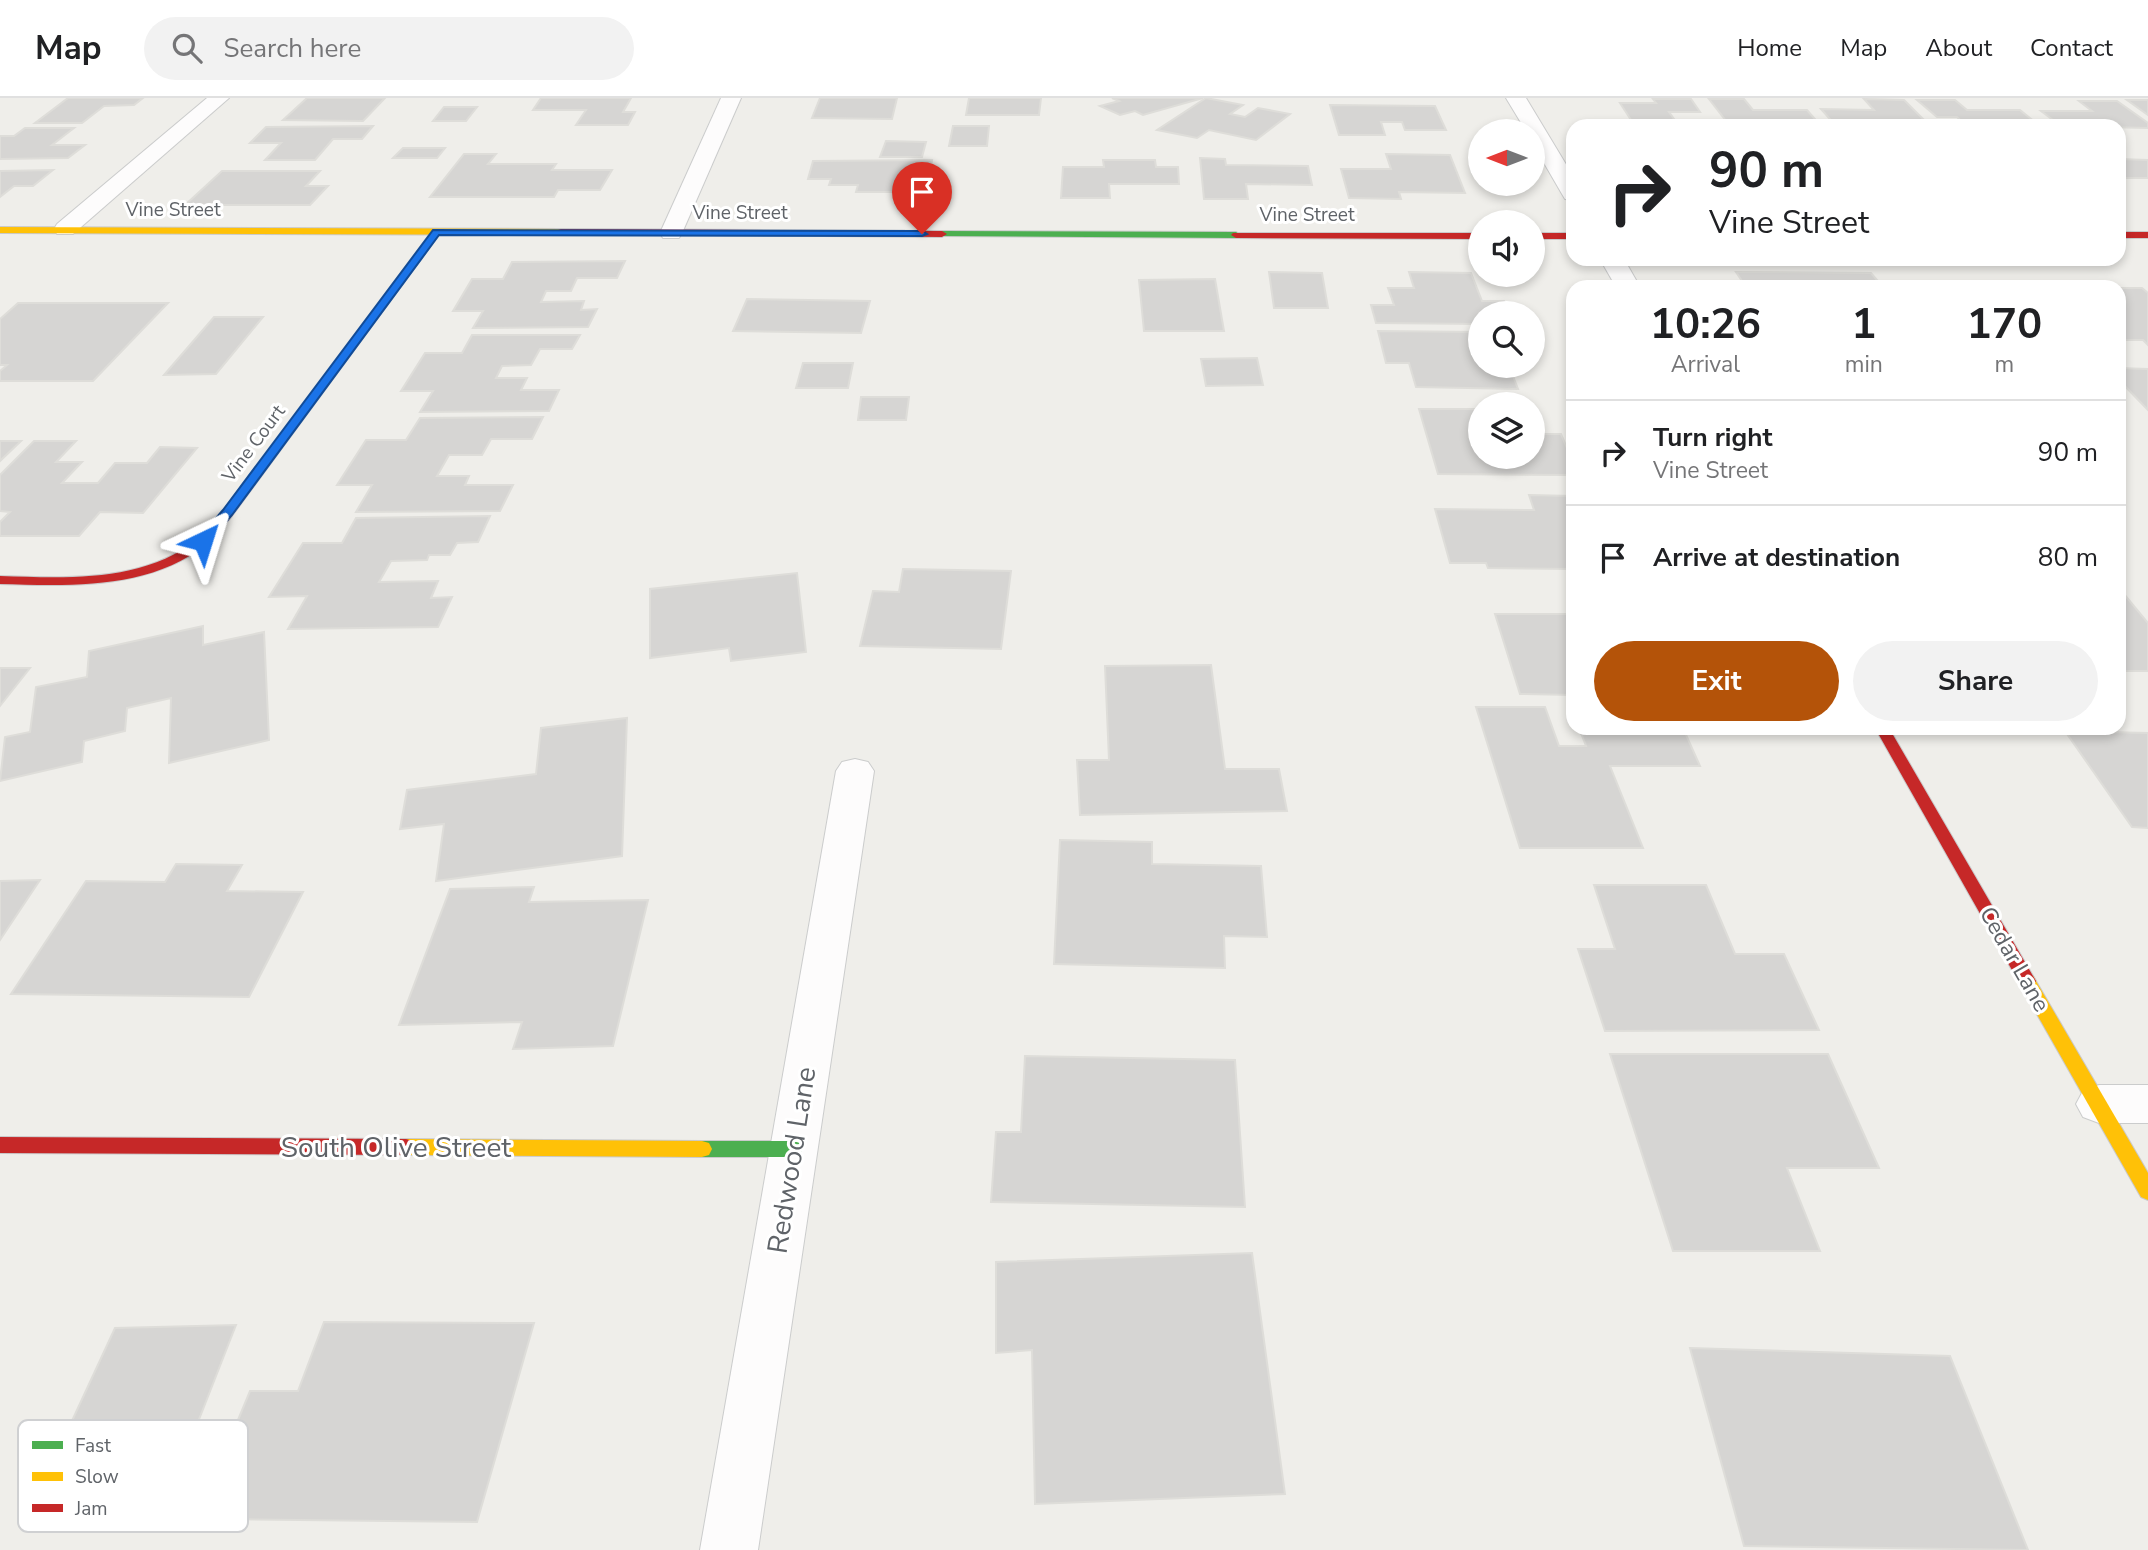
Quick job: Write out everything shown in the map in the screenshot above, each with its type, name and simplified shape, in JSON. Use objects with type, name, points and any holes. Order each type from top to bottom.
[{"type":"street","points":[[65,229],[219,98]]},
{"type":"street","points":[[671,233],[731,98]]},
{"type":"street","points":[[1516,98],[1566,182]]},
{"type":"street","name":"Vine Street","points":[[0,230],[1468,236]]},
{"type":"street","name":"Vine Court","points":[[0,580],[92,580],[140,572],[170,563],[203,541],[228,513],[436,232]]},
{"type":"street","points":[[2126,235],[2148,235]]},
{"type":"street","points":[[1545,236],[1566,236]]},
{"type":"street","name":"Cedar Lane","points":[[1886,735],[2148,1191]]},
{"type":"street","name":"Redwood Lane","points":[[729,1550],[855,771]]},
{"type":"street","points":[[2099,1104],[2148,1104]]},
{"type":"street","name":"South Olive Street","points":[[0,1145],[793,1149]]},
{"type":"building","points":[[68,98],[143,98],[134,105],[104,106],[82,123],[35,123]]},
{"type":"building","points":[[307,98],[385,98],[363,121],[283,120]]},
{"type":"building","points":[[541,98],[631,98],[623,112],[635,112],[628,125],[576,125],[586,110],[533,110]]},
{"type":"building","points":[[820,98],[897,98],[892,119],[812,118]]},
{"type":"building","points":[[969,98],[1041,98],[1039,115],[966,115]]},
{"type":"building","points":[[1112,98],[1203,98],[1143,115],[1135,111],[1120,115],[1100,106],[1119,101]]},
{"type":"building","points":[[1206,98],[1243,105],[1230,114],[1245,117],[1258,108],[1290,114],[1256,140],[1209,130],[1197,138],[1157,130]]},
{"type":"building","points":[[1653,99],[1691,99],[1700,112],[1669,112],[1674,119],[1630,119],[1620,103],[1656,103]]},
{"type":"building","points":[[1709,99],[1744,99],[1753,110],[1807,110],[1815,119],[1725,119]]},
{"type":"building","points":[[1864,99],[1904,100],[1923,119],[1830,119],[1821,109],[1874,110]]},
{"type":"building","points":[[1917,100],[1955,100],[1967,110],[2020,110],[2031,119],[1959,119],[1937,117]]},
{"type":"building","points":[[2127,100],[2148,100],[2148,115]]},
{"type":"building","points":[[2079,101],[2117,101],[2148,123],[2148,128],[2126,127],[2126,119],[2052,119],[2041,111],[2092,111]]},
{"type":"building","points":[[1330,105],[1435,106],[1446,130],[1405,130],[1402,122],[1381,122],[1385,135],[1339,135]]},
{"type":"building","points":[[444,107],[477,107],[466,121],[433,121]]},
{"type":"building","points":[[373,126],[362,139],[333,139],[315,160],[265,160],[281,143],[250,143],[266,127]]},
{"type":"building","points":[[953,126],[989,126],[987,146],[949,146]]},
{"type":"building","points":[[25,128],[74,128],[52,145],[85,145],[68,158],[0,159],[0,136],[14,136]]},
{"type":"building","points":[[886,141],[926,142],[922,157],[880,157]]},
{"type":"building","points":[[403,148],[445,148],[437,158],[393,158]]},
{"type":"building","points":[[464,154],[496,154],[488,164],[556,164],[552,170],[612,170],[600,190],[558,190],[554,197],[430,197]]},
{"type":"building","points":[[1386,154],[1450,155],[1465,193],[1399,192],[1401,199],[1349,198],[1341,169],[1391,169]]},
{"type":"building","points":[[1200,158],[1225,159],[1226,165],[1308,166],[1312,185],[1246,184],[1248,199],[1204,199]]},
{"type":"building","points":[[2126,159],[2148,160],[2148,178],[2126,178]]},
{"type":"building","points":[[932,160],[928,192],[856,192],[858,185],[829,185],[831,179],[808,179],[813,161]]},
{"type":"building","points":[[1103,160],[1155,160],[1156,167],[1178,167],[1179,184],[1109,184],[1110,198],[1061,198],[1063,167],[1104,167]]},
{"type":"building","points":[[53,170],[33,186],[14,186],[0,197],[0,171]]},
{"type":"building","points":[[222,171],[320,171],[306,186],[328,186],[310,205],[185,205]]},
{"type":"building","points":[[625,261],[617,278],[577,278],[571,291],[546,291],[541,302],[584,301],[581,310],[597,309],[588,327],[473,328],[483,311],[453,311],[472,279],[503,279],[512,262]]},
{"type":"building","points":[[1269,272],[1322,273],[1328,308],[1274,308]]},
{"type":"building","points":[[1409,272],[1468,273],[1468,287],[1476,287],[1482,301],[1468,301],[1468,324],[1376,323],[1371,305],[1394,305],[1388,288],[1414,288]]},
{"type":"building","points":[[1736,272],[1871,273],[1877,280],[1741,280]]},
{"type":"building","points":[[1215,279],[1224,331],[1144,331],[1139,280]]},
{"type":"building","points":[[2126,288],[2142,288],[2148,293],[2148,345],[2143,340],[2126,340]]},
{"type":"building","points":[[747,299],[870,301],[861,333],[733,331]]},
{"type":"building","points":[[18,303],[168,303],[93,381],[0,381],[0,371],[7,365],[0,365],[0,319]]},
{"type":"building","points":[[214,317],[263,317],[216,374],[164,375]]},
{"type":"building","points":[[1378,331],[1468,332],[1468,378],[1514,378],[1518,389],[1416,387],[1409,363],[1386,363]]},
{"type":"building","points":[[472,335],[580,335],[572,349],[540,349],[531,365],[502,366],[496,378],[527,378],[521,390],[559,390],[549,411],[420,412],[433,391],[401,391],[425,353],[462,353]]},
{"type":"building","points":[[1257,358],[1263,385],[1206,386],[1201,359]]},
{"type":"building","points":[[803,363],[853,363],[848,388],[796,388]]},
{"type":"building","points":[[2126,368],[2148,369],[2148,410],[2126,387]]},
{"type":"building","points":[[861,397],[909,397],[906,420],[858,420]]},
{"type":"building","points":[[1419,409],[1468,409],[1468,469],[1545,469],[1545,434],[1561,434],[1566,446],[1566,475],[1438,474]]},
{"type":"building","points":[[543,417],[532,439],[491,439],[482,455],[449,455],[437,476],[469,476],[465,485],[513,485],[500,511],[356,512],[372,485],[337,485],[366,440],[406,440],[420,418]]},
{"type":"building","points":[[0,441],[21,441],[0,461]]},
{"type":"building","points":[[34,441],[76,441],[56,462],[82,462],[62,483],[98,483],[115,463],[147,463],[160,447],[197,448],[143,513],[100,512],[79,536],[0,536],[0,522],[10,512],[0,511],[0,475]]},
{"type":"building","points":[[1529,495],[1566,496],[1566,569],[1488,568],[1486,563],[1450,563],[1435,509],[1534,510]]},
{"type":"building","points":[[490,516],[478,542],[457,543],[450,555],[429,555],[427,560],[391,561],[379,582],[438,581],[431,598],[452,597],[438,627],[288,629],[307,596],[269,597],[303,543],[342,543],[356,518]]},
{"type":"building","points":[[903,569],[1011,571],[1001,649],[860,646],[873,591],[899,592]]},
{"type":"building","points":[[797,573],[806,652],[731,661],[729,648],[650,658],[650,589]]},
{"type":"building","points":[[2126,596],[2148,623],[2148,671],[2126,671]]},
{"type":"building","points":[[1495,614],[1566,614],[1566,695],[1520,694]]},
{"type":"building","points":[[203,626],[203,645],[264,632],[269,740],[169,763],[171,698],[127,708],[125,731],[84,741],[82,762],[0,781],[5,737],[30,732],[36,687],[87,677],[89,651]]},
{"type":"building","points":[[1211,665],[1225,769],[1279,769],[1287,811],[1080,815],[1077,760],[1109,760],[1105,666]]},
{"type":"building","points":[[0,668],[30,668],[0,706]]},
{"type":"building","points":[[1476,707],[1545,707],[1559,746],[1586,746],[1582,735],[1686,735],[1700,766],[1610,766],[1643,848],[1520,848]]},
{"type":"building","points":[[627,718],[622,856],[436,881],[444,824],[400,829],[407,790],[536,774],[541,728]]},
{"type":"building","points":[[2148,733],[2148,828],[2132,827],[2068,735]]},
{"type":"building","points":[[1060,840],[1152,842],[1152,864],[1261,866],[1267,937],[1224,936],[1225,968],[1054,964]]},
{"type":"building","points":[[176,864],[242,865],[227,891],[303,892],[249,997],[11,994],[86,881],[165,882]]},
{"type":"building","points":[[40,880],[0,940],[0,881]]},
{"type":"building","points":[[1594,885],[1706,885],[1735,954],[1784,954],[1819,1030],[1605,1031],[1578,949],[1615,949]]},
{"type":"building","points":[[534,887],[529,902],[648,900],[613,1046],[513,1049],[522,1022],[399,1025],[450,889]]},
{"type":"building","points":[[1610,1054],[1828,1054],[1879,1168],[1787,1168],[1820,1251],[1673,1251]]},
{"type":"building","points":[[1025,1056],[1235,1060],[1245,1207],[991,1202],[996,1132],[1021,1132]]},
{"type":"building","points":[[1252,1253],[1285,1494],[1035,1504],[1032,1350],[996,1353],[996,1262]]},
{"type":"building","points":[[324,1322],[534,1323],[477,1522],[248,1519],[248,1420],[238,1420],[250,1391],[298,1391]]},
{"type":"building","points":[[236,1325],[199,1420],[72,1420],[115,1328]]},
{"type":"building","points":[[1690,1348],[1950,1356],[2028,1550],[1744,1546]]},
{"type":"traffic: fast","points":[[942,234],[1236,235]]},
{"type":"traffic: fast","points":[[702,1149],[793,1149]]},
{"type":"traffic: slow","points":[[0,230],[561,232]]},
{"type":"traffic: slow","points":[[2027,981],[2148,1191]]},
{"type":"traffic: slow","points":[[406,1147],[702,1149]]},
{"type":"traffic: jam","points":[[0,580],[106,579],[157,567],[181,556],[203,541],[228,513],[436,232]]},
{"type":"traffic: jam","points":[[561,232],[942,234]]},
{"type":"traffic: jam","points":[[1236,235],[1468,236]]},
{"type":"traffic: jam","points":[[2126,235],[2148,235]]},
{"type":"traffic: jam","points":[[1545,236],[1566,236]]},
{"type":"traffic: jam","points":[[1886,735],[2027,981]]},
{"type":"traffic: jam","points":[[0,1145],[406,1147]]},
{"type":"route","points":[[203,541],[228,513],[436,232],[922,234]]}]
